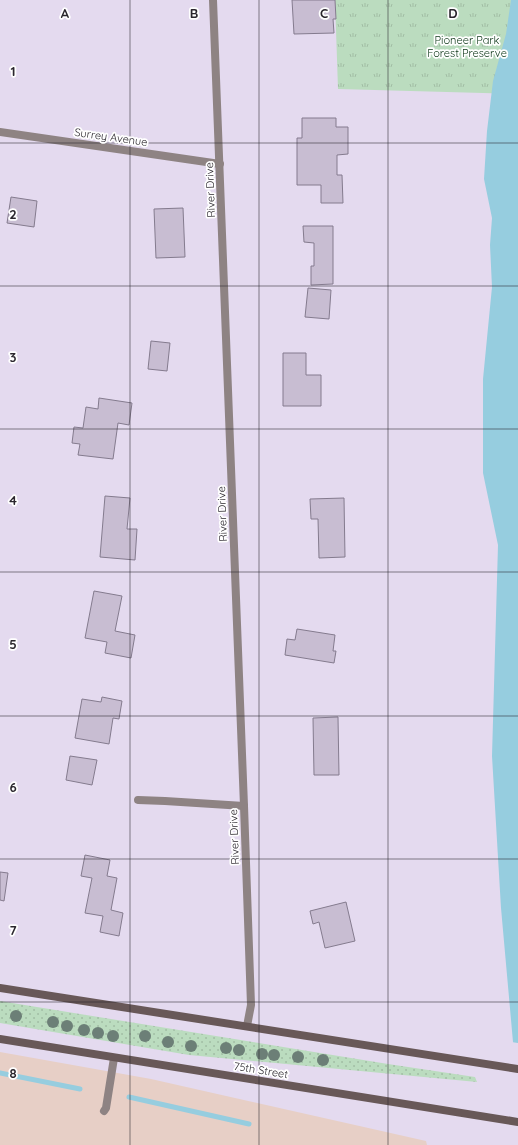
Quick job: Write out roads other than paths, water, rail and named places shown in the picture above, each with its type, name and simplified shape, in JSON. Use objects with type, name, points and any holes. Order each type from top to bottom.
[{"type":"main road","points":[[0,988],[518,1069]]},
{"type":"main road","name":"75th Street","points":[[0,1040],[518,1122]]},
{"type":"street","name":"River Drive","points":[[213,0],[251,1005],[247,1026]]},
{"type":"street","name":"Surrey Avenue","points":[[0,132],[220,164]]},
{"type":"street","points":[[138,800],[244,806]]},
{"type":"street","points":[[104,1111],[106,1108],[114,1058]]},
{"type":"water","points":[[511,0],[518,0],[518,1059],[513,1042],[501,908],[492,756],[498,545],[483,473],[483,379],[492,287],[490,245],[492,218],[484,179],[487,131],[493,81],[506,34]]},
{"type":"waterway","points":[[0,1073],[80,1089]]},
{"type":"waterway","points":[[129,1097],[249,1124]]},
{"type":"park label","name":"Pioneer Park Forest Preserve","points":[[467,46]]}]
